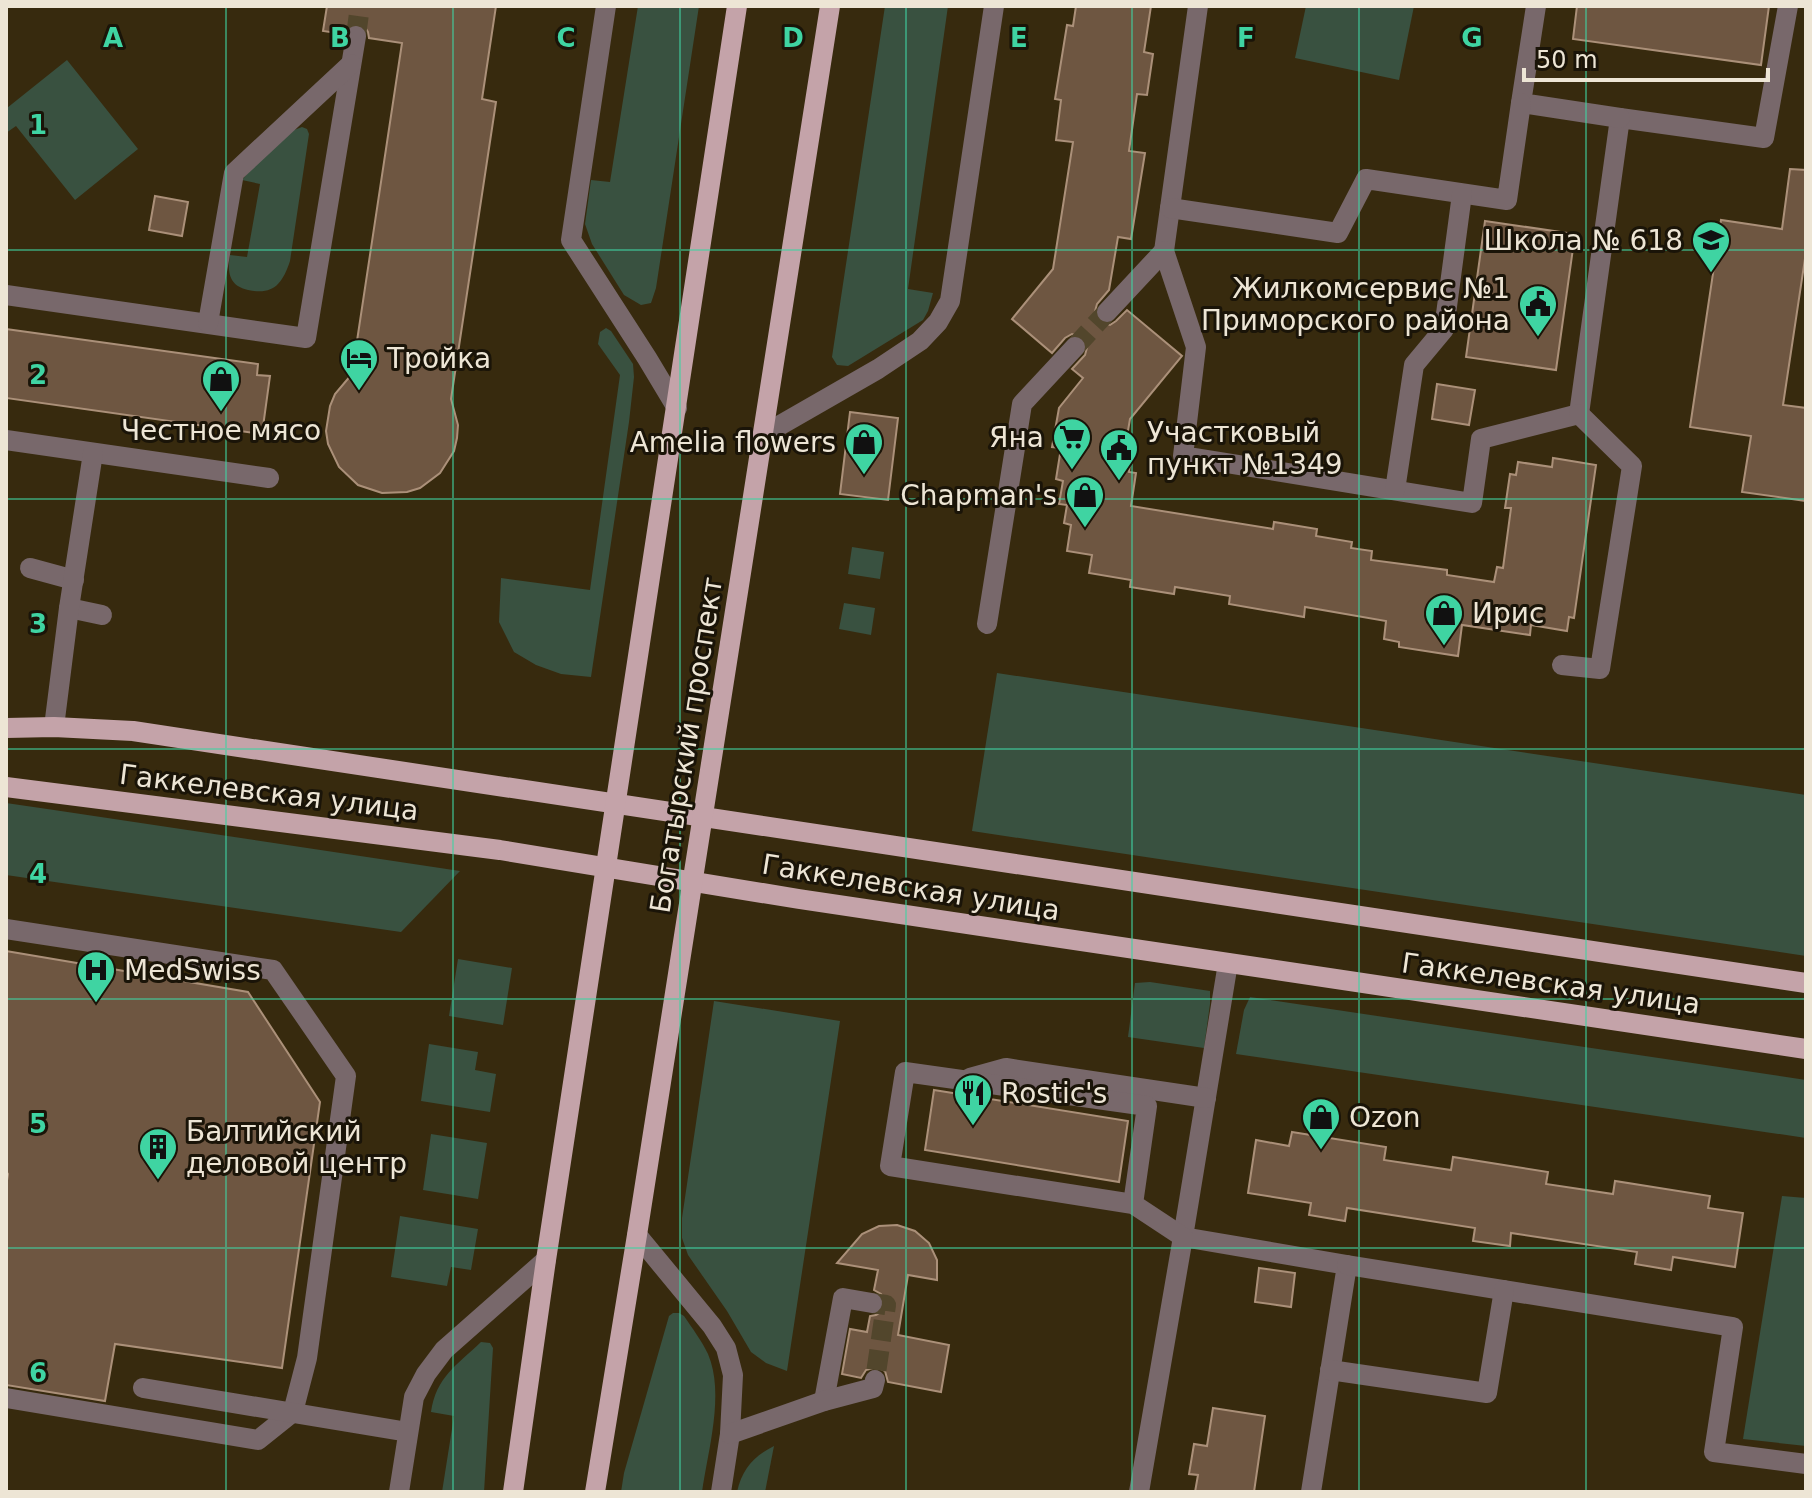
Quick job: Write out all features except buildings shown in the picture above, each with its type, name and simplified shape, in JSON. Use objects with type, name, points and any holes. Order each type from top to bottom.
[{"type":"main road","points":[[513,1492],[737,6]]},
{"type":"main road","name":"Богатырский проспект","points":[[595,1492],[830,6]]},
{"type":"main road","name":"Гаккелевская улица","points":[[6,728],[133,731],[1806,983]]},
{"type":"main road","name":"Гаккелевская улица","points":[[6,787],[500,850],[693,882],[1806,1049]]},
{"type":"street","points":[[606,6],[571,240],[677,408]]},
{"type":"street","points":[[763,435],[878,369],[920,341],[938,322],[950,301],[994,6]]},
{"type":"street","points":[[1198,6],[1164,251],[1196,347],[1183,456],[1472,503],[1481,439],[1579,414]]},
{"type":"street","points":[[1170,208],[1338,233],[1366,179],[1507,200],[1536,6]]},
{"type":"street","points":[[1521,103],[1764,138],[1788,6]]},
{"type":"street","points":[[6,295],[306,338],[356,36]]},
{"type":"street","points":[[208,323],[234,173],[351,64]]},
{"type":"street","points":[[1579,414],[1620,118]]},
{"type":"street","points":[[1395,490],[1414,365],[1444,329],[1462,194]]},
{"type":"street","points":[[1107,312],[1164,251]]},
{"type":"street","points":[[987,624],[1022,404],[1075,347]]},
{"type":"street","points":[[1562,665],[1600,669],[1632,466],[1579,414]]},
{"type":"street","points":[[6,440],[269,478]]},
{"type":"street","points":[[54,727],[93,453]]},
{"type":"street","points":[[30,568],[74,580]]},
{"type":"street","points":[[69,608],[102,615]]},
{"type":"street","points":[[6,929],[273,970],[346,1076],[307,1358],[293,1412],[258,1440],[6,1398]]},
{"type":"street","points":[[1139,1492],[1228,963]]},
{"type":"street","points":[[962,1080],[1006,1068],[1206,1098]]},
{"type":"street","points":[[1133,1204],[1147,1106],[905,1072],[890,1166],[1133,1204],[1183,1237],[1733,1327],[1714,1452],[1806,1464]]},
{"type":"street","points":[[637,1235],[712,1326],[726,1348],[733,1375],[730,1434],[721,1492]]},
{"type":"street","points":[[399,1492],[414,1397],[426,1374],[444,1350],[546,1260]]},
{"type":"street","points":[[1311,1492],[1347,1265]]},
{"type":"street","points":[[1330,1370],[1487,1393],[1504,1290]]},
{"type":"street","points":[[824,1401],[843,1298],[872,1303]]},
{"type":"street","points":[[730,1434],[824,1401],[873,1388],[875,1380]]},
{"type":"street","points":[[143,1388],[408,1432]]},
{"type":"green space","points":[[638,6],[699,6],[656,288],[651,303],[641,305],[624,295],[592,244],[585,224],[591,180],[610,182]]},
{"type":"green space","points":[[885,6],[948,6],[908,289],[933,293],[923,320],[848,366],[837,365],[832,357]]},
{"type":"green space","points":[[1306,6],[1414,6],[1399,80],[1295,58]]},
{"type":"green space","points":[[67,60],[138,149],[75,200],[16,126],[6,133],[6,107]]},
{"type":"green space","points":[[302,127],[309,134],[290,261],[280,282],[270,289],[257,291],[242,288],[231,277],[230,255],[247,257],[260,184],[242,180],[294,130]]},
{"type":"green space","points":[[606,328],[633,364],[634,377],[591,677],[561,674],[536,665],[514,652],[499,622],[501,578],[590,590],[620,375],[598,344],[600,332]]},
{"type":"green space","points":[[852,547],[884,552],[880,579],[848,574]]},
{"type":"green space","points":[[844,603],[875,608],[871,635],[839,629]]},
{"type":"green space","points":[[997,673],[1806,795],[1806,956],[972,831]]},
{"type":"green space","points":[[6,803],[460,871],[401,932],[6,875]]},
{"type":"green space","points":[[458,959],[512,968],[503,1025],[449,1016]]},
{"type":"green space","points":[[1150,982],[1210,991],[1204,1048],[1128,1037],[1135,983]]},
{"type":"green space","points":[[1250,997],[1806,1080],[1806,1138],[1236,1054],[1244,1010]]},
{"type":"green space","points":[[714,1001],[840,1021],[787,1371],[766,1363],[751,1352],[688,1255],[682,1238],[682,1218]]},
{"type":"green space","points":[[429,1044],[478,1052],[475,1070],[496,1074],[490,1112],[421,1101]]},
{"type":"green space","points":[[431,1134],[487,1143],[478,1199],[423,1190]]},
{"type":"green space","points":[[1782,1196],[1806,1198],[1806,1446],[1743,1439]]},
{"type":"green space","points":[[400,1216],[478,1229],[471,1270],[451,1267],[447,1286],[391,1277]]},
{"type":"green space","points":[[673,1313],[684,1316],[706,1349],[713,1370],[714,1422],[702,1492],[621,1492],[669,1316]]},
{"type":"green space","points":[[481,1342],[490,1343],[493,1348],[484,1492],[442,1492],[454,1416],[431,1412],[434,1400],[449,1372]]},
{"type":"green space","points":[[774,1446],[765,1492],[737,1492],[750,1464]]},
{"type":"tunnel","points":[[356,36],[360,6]]},
{"type":"tunnel","points":[[1075,347],[1107,312]]},
{"type":"tunnel","points":[[872,1303],[886,1305],[875,1380]]},
{"type":"place","name":"Школа № 618","points":[[1711,274]]},
{"type":"place","name":"Жилкомсервис №1 Приморского района","points":[[1538,338]]},
{"type":"place","name":"Тройка","points":[[359,392]]},
{"type":"place","name":"Честное мясо","points":[[221,413]]},
{"type":"place","name":"Яна","points":[[1072,471]]},
{"type":"place","name":"Amelia flowers","points":[[864,476]]},
{"type":"place","name":"Участковый пункт №1349","points":[[1119,482]]},
{"type":"place","name":"Chapman's","points":[[1085,529]]},
{"type":"place","name":"Ирис","points":[[1444,647]]},
{"type":"place","name":"MedSwiss","points":[[96,1004]]},
{"type":"place","name":"Rostic's","points":[[973,1127]]},
{"type":"place","name":"Ozon","points":[[1321,1151]]},
{"type":"place","name":"Балтийский деловой центр","points":[[158,1181]]}]
